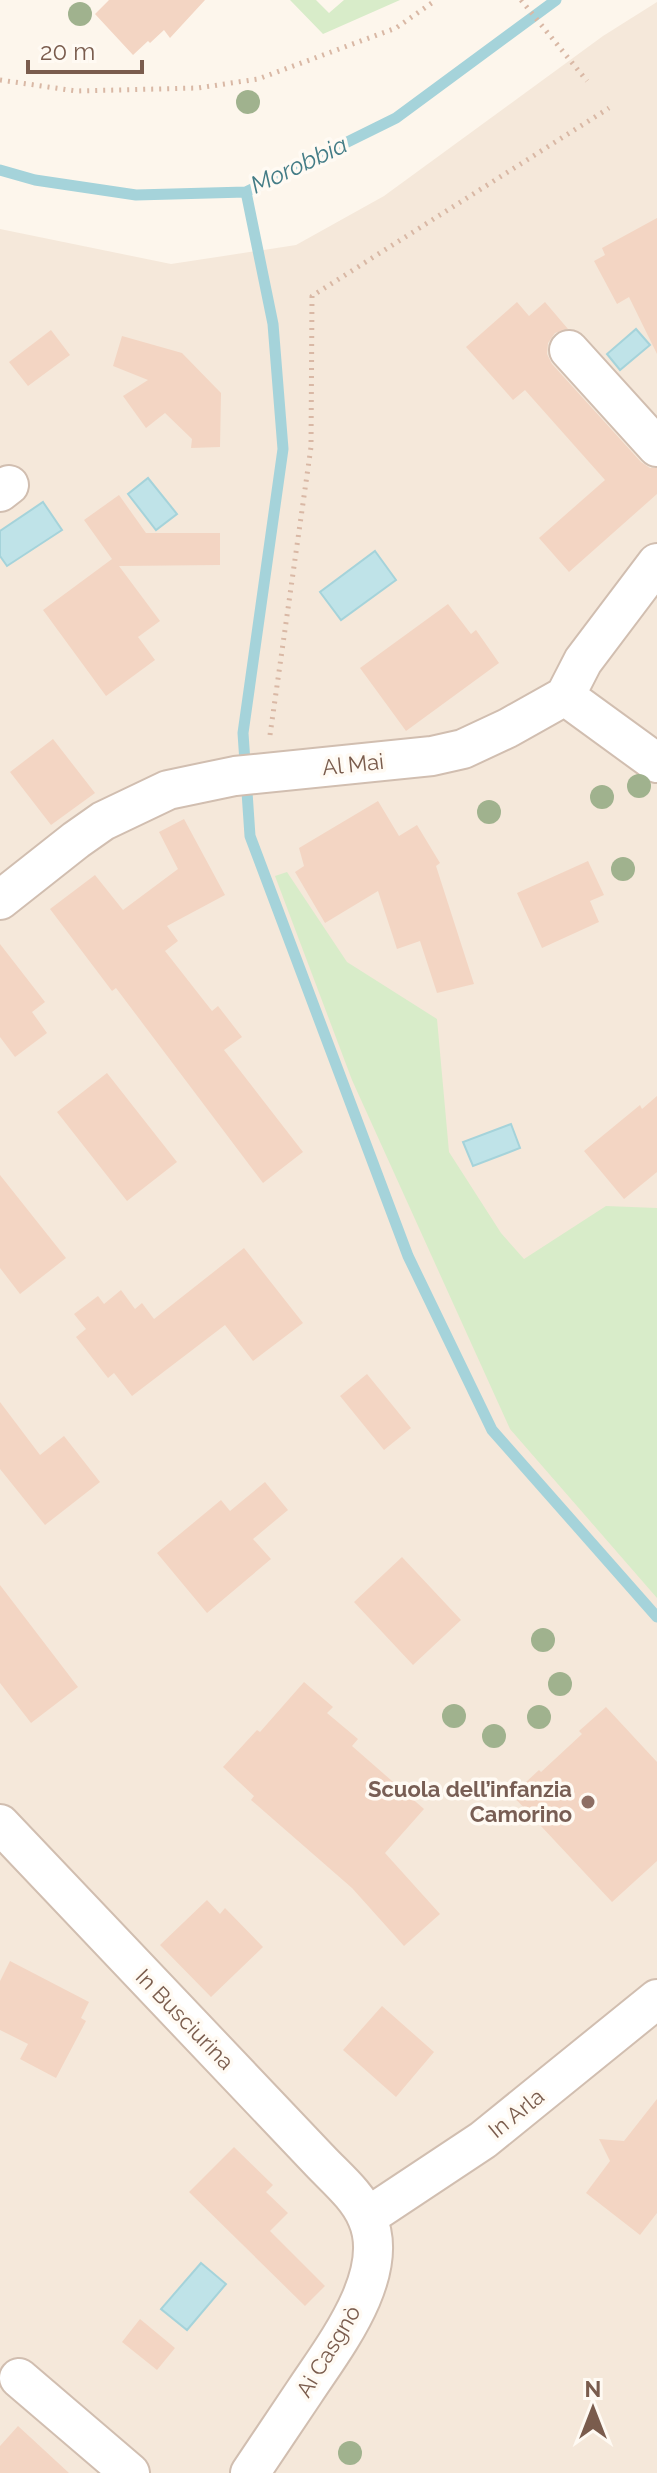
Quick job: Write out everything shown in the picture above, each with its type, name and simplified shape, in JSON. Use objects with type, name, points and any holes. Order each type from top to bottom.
[{"type":"street","points":[[569,350],[657,447]]},
{"type":"street","points":[[657,563],[583,661],[565,696],[657,763]]},
{"type":"street","name":"Al Mai","points":[[0,900],[103,821],[168,790],[268,772],[432,756],[463,749],[565,696]]},
{"type":"street","name":"In Busciurina","points":[[0,1824],[320,2161],[367,2217]]},
{"type":"street","name":"In Arla","points":[[367,2217],[483,2140],[657,1999]]},
{"type":"street","name":"Ai Casgnò","points":[[250,2473],[347,2327],[368,2280],[373,2258],[373,2237],[367,2217]]},
{"type":"street","points":[[19,2378],[130,2473]]},
{"type":"path","points":[[0,80],[76,91],[198,88],[258,79],[396,28],[436,0]]},
{"type":"path","points":[[521,0],[587,81]]},
{"type":"path","points":[[271,729],[311,447],[312,296],[609,108]]},
{"type":"shaded area","points":[[657,2],[657,2473],[0,2473],[0,229],[171,264],[296,245],[384,196],[603,36]]},
{"type":"green space","points":[[290,0],[316,0],[329,13],[344,0],[400,0],[323,34]]},
{"type":"green space","points":[[287,872],[347,962],[437,1019],[449,1152],[501,1233],[524,1259],[606,1206],[657,1208],[657,1598],[510,1429],[352,1080],[275,876]]},
{"type":"water","points":[[636,329],[650,345],[620,370],[607,354]]},
{"type":"water","points":[[148,478],[177,514],[156,530],[128,494]]},
{"type":"water","points":[[43,502],[62,530],[7,566],[0,556],[0,531]]},
{"type":"water","points":[[375,551],[396,580],[341,620],[320,592]]},
{"type":"water","points":[[511,1124],[520,1148],[473,1166],[463,1142]]},
{"type":"water","points":[[201,2263],[226,2284],[187,2330],[161,2309]]},
{"type":"building","points":[[109,0],[205,0],[170,38],[164,30],[133,55],[95,14]]},
{"type":"building","points":[[657,218],[657,354],[629,297],[617,304],[594,261],[605,255],[602,248]]},
{"type":"building","points":[[517,302],[529,316],[545,302],[568,329],[555,333],[548,343],[547,354],[552,364],[641,462],[650,468],[657,468],[657,494],[569,572],[539,538],[605,480],[525,390],[513,400],[466,347]]},
{"type":"building","points":[[51,330],[70,355],[28,386],[9,362]]},
{"type":"building","points":[[122,336],[182,353],[221,393],[220,447],[191,448],[192,439],[165,413],[146,428],[123,396],[148,380],[113,366]]},
{"type":"building","points":[[119,495],[146,533],[220,533],[220,565],[119,566],[160,621],[138,637],[155,660],[106,696],[43,610],[112,559],[84,520]]},
{"type":"building","points":[[448,604],[471,634],[476,630],[499,663],[406,731],[360,668]]},
{"type":"building","points":[[53,739],[95,793],[51,825],[10,772]]},
{"type":"building","points":[[378,801],[399,836],[417,825],[440,863],[436,866],[474,984],[437,993],[420,941],[397,949],[378,891],[325,923],[295,872],[304,866],[299,848]]},
{"type":"building","points":[[184,819],[225,895],[167,926],[178,941],[165,951],[212,1011],[218,1006],[242,1037],[224,1050],[303,1152],[263,1183],[116,988],[112,991],[50,909],[95,875],[123,910],[178,869],[159,832]]},
{"type":"building","points":[[588,861],[604,895],[590,901],[599,922],[542,948],[517,893]]},
{"type":"building","points":[[0,944],[45,1002],[32,1012],[47,1033],[15,1057],[0,1037]]},
{"type":"building","points":[[107,1073],[177,1162],[127,1201],[57,1112]]},
{"type":"building","points":[[657,1096],[657,1172],[624,1199],[584,1151],[640,1105],[642,1109]]},
{"type":"building","points":[[0,1175],[66,1258],[20,1294],[0,1268]]},
{"type":"building","points":[[244,1248],[303,1323],[253,1361],[225,1325],[132,1396],[114,1373],[108,1378],[76,1337],[86,1329],[74,1314],[98,1296],[104,1304],[121,1290],[135,1309],[142,1303],[154,1319]]},
{"type":"building","points":[[367,1374],[411,1428],[384,1450],[340,1396]]},
{"type":"building","points":[[0,1402],[40,1455],[64,1436],[100,1482],[45,1525],[0,1469]]},
{"type":"building","points":[[265,1482],[288,1510],[253,1539],[271,1559],[207,1613],[157,1553],[221,1500],[230,1511]]},
{"type":"building","points":[[402,1557],[461,1620],[413,1665],[354,1602]]},
{"type":"building","points":[[0,1585],[78,1687],[31,1723],[0,1683]]},
{"type":"building","points":[[304,1682],[333,1707],[327,1713],[358,1739],[352,1746],[424,1809],[385,1853],[440,1914],[404,1946],[352,1888],[251,1800],[254,1796],[223,1767],[257,1730],[260,1732]]},
{"type":"building","name":"Scuola dell’infanzia Camorino","points":[[606,1707],[657,1762],[657,1861],[612,1902],[512,1795],[582,1734],[579,1731]]},
{"type":"building","points":[[207,1900],[220,1914],[225,1908],[263,1947],[211,1997],[160,1945]]},
{"type":"building","points":[[10,1961],[89,2002],[81,2018],[86,2021],[56,2078],[20,2059],[28,2044],[0,2030],[0,1981]]},
{"type":"building","points":[[382,2006],[434,2052],[396,2097],[343,2050]]},
{"type":"building","points":[[657,2099],[657,2213],[640,2235],[586,2193],[610,2161],[599,2139],[624,2141]]},
{"type":"building","points":[[234,2147],[273,2185],[266,2192],[288,2213],[270,2231],[325,2286],[305,2306],[189,2192]]},
{"type":"building","points":[[140,2319],[175,2348],[157,2370],[122,2342]]},
{"type":"building","points":[[18,2426],[69,2473],[0,2473],[0,2446]]},
{"type":"waterway","name":"Morobbia","points":[[0,170],[35,180],[136,195],[246,192],[396,118],[556,0]]},
{"type":"waterway","points":[[246,192],[273,324],[283,449],[243,733],[250,836],[408,1256],[492,1430],[657,1617]]},
{"type":"place","name":"Scuola dell’infanzia Camorino","points":[[588,1802]]}]
